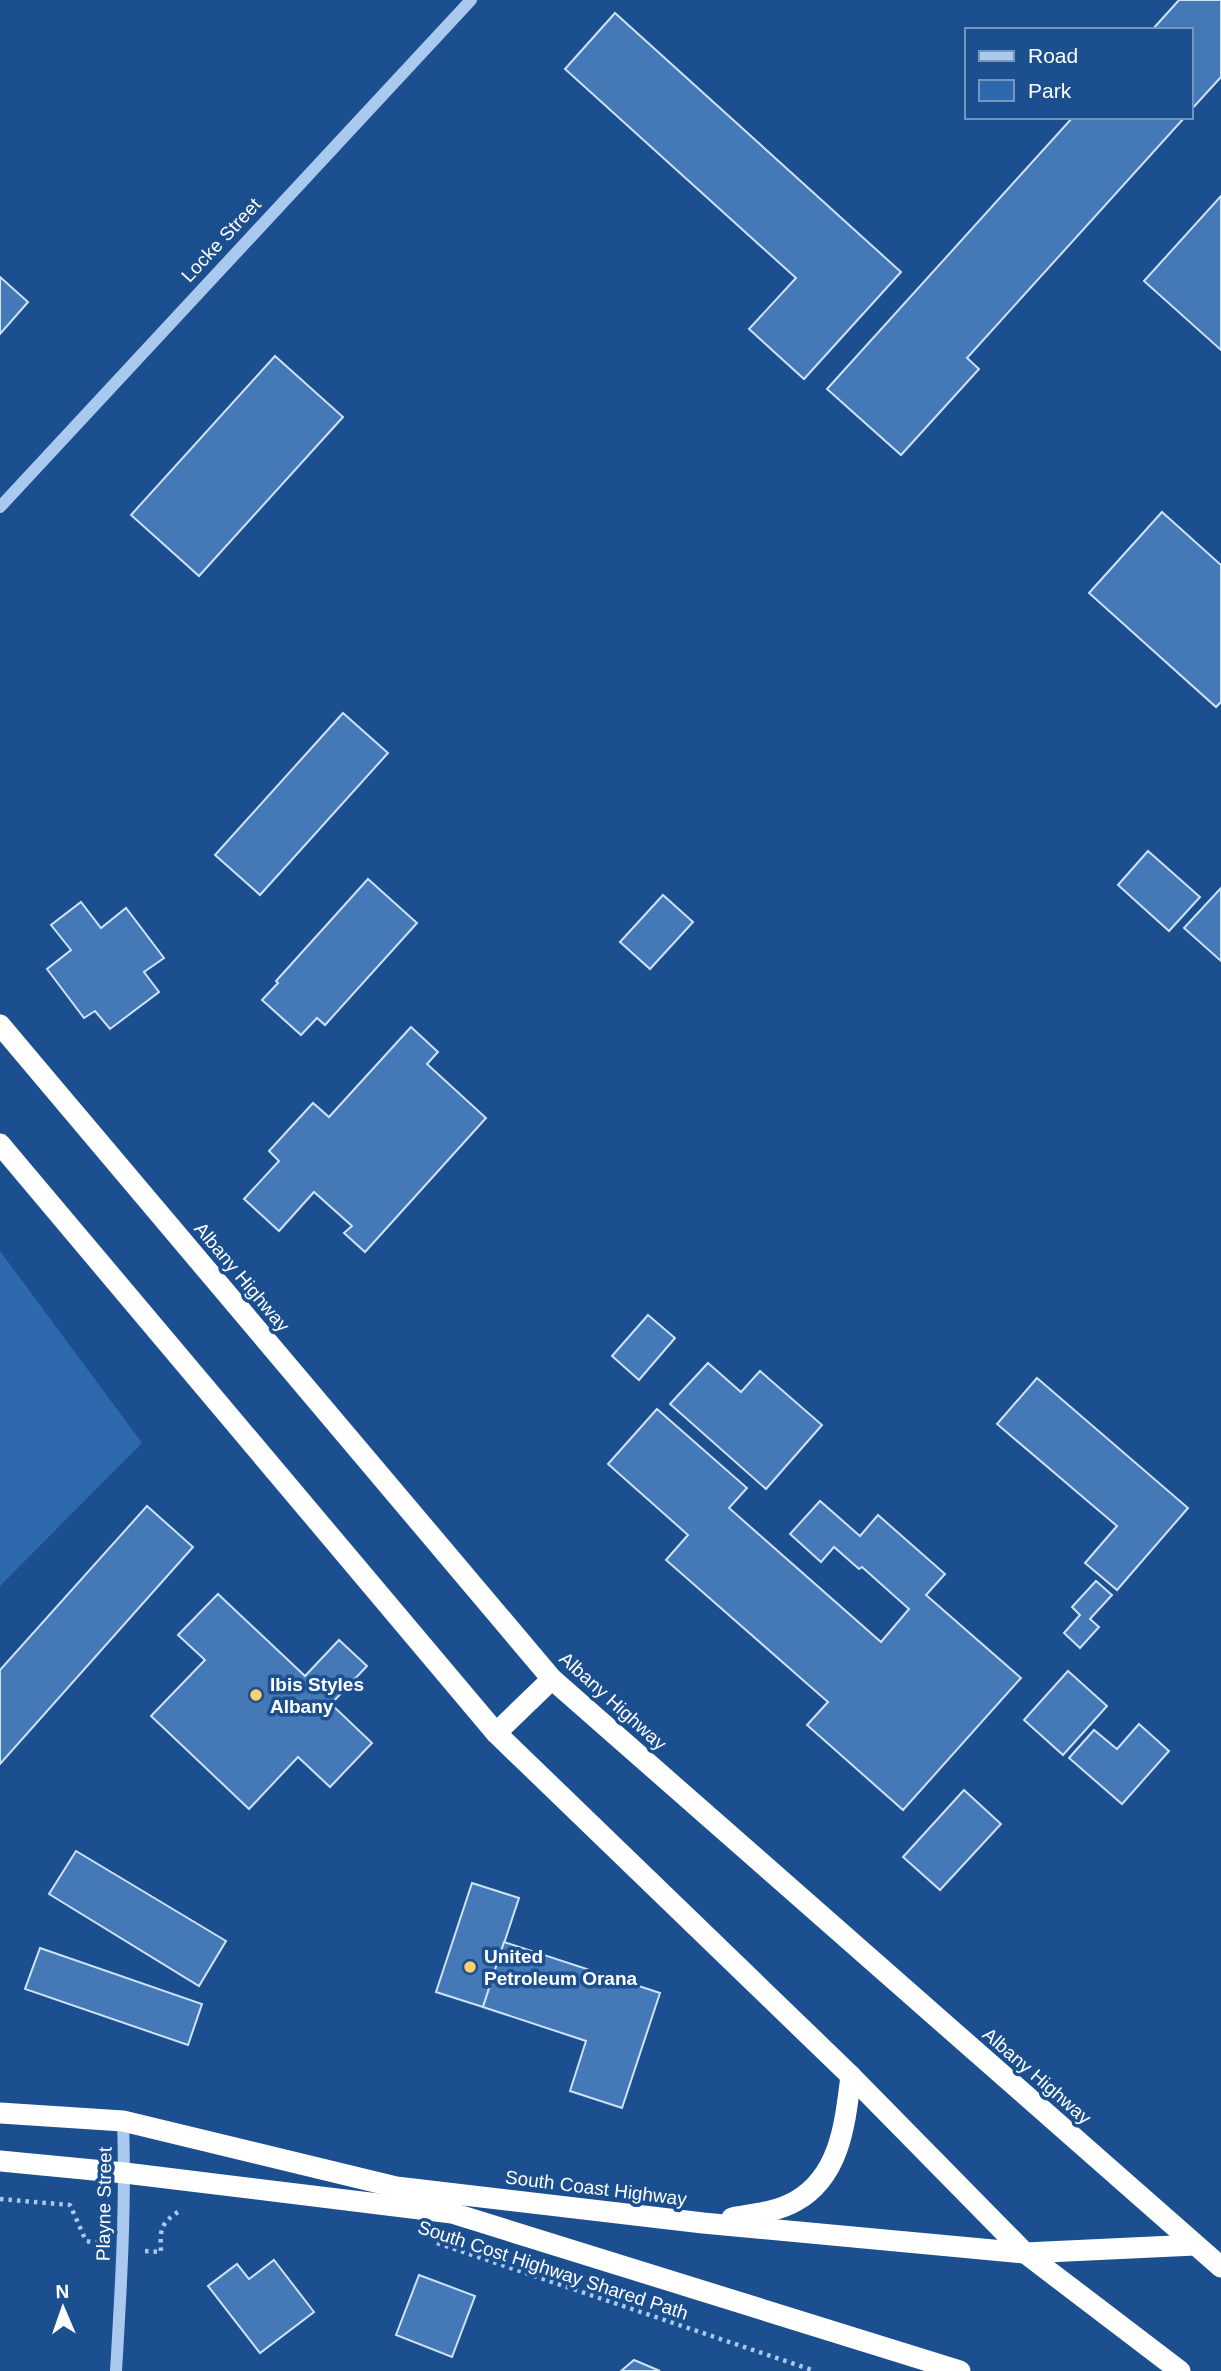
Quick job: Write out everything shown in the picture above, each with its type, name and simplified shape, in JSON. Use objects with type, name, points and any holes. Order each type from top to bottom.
[{"type":"highway","name":"Albany Highway","points":[[0,1025],[552,1679],[1221,2267]]},
{"type":"highway","points":[[0,1144],[496,1732],[851,2076],[1025,2253],[1180,2371]]},
{"type":"highway","points":[[496,1732],[552,1679]]},
{"type":"highway","points":[[702,2223],[769,2211],[795,2201],[820,2182],[839,2145],[851,2076]]},
{"type":"highway","name":"South Coast Highway","points":[[0,2113],[123,2121],[396,2187],[702,2223],[1025,2253],[1195,2245]]},
{"type":"highway","points":[[0,2161],[125,2173],[452,2213],[960,2371]]},
{"type":"street","name":"Locke Street","points":[[0,507],[471,0]]},
{"type":"street","name":"Playne Street","points":[[116,2371],[123,2249],[123,2121]]},
{"type":"path","points":[[0,2199],[69,2205],[86,2241],[123,2249],[161,2252],[160,2231],[167,2218],[187,2206]]},
{"type":"path","name":"South Cost Highway Shared Path","points":[[424,2238],[814,2371]]},
{"type":"green space","points":[[0,1251],[142,1443],[0,1586]]},
{"type":"building","points":[[1179,0],[1221,0],[1221,77],[1193,108],[1193,28],[1154,28]]},
{"type":"building","points":[[615,13],[901,272],[804,379],[749,329],[796,278],[565,69]]},
{"type":"building","points":[[1071,119],[1183,119],[967,358],[979,369],[901,455],[827,389]]},
{"type":"building","points":[[1221,196],[1221,350],[1144,281]]},
{"type":"building","points":[[0,277],[28,302],[0,334]]},
{"type":"building","points":[[275,356],[343,417],[199,576],[131,515]]},
{"type":"building","points":[[1162,512],[1221,565],[1221,702],[1216,707],[1089,593]]},
{"type":"building","points":[[343,713],[388,753],[260,895],[215,855]]},
{"type":"building","points":[[1148,851],[1200,897],[1169,931],[1118,885]]},
{"type":"building","points":[[368,879],[417,923],[325,1025],[317,1018],[301,1035],[262,1000]]},
{"type":"building","points":[[1221,888],[1221,961],[1184,928]]},
{"type":"building","points":[[663,895],[693,922],[650,969],[620,942]]},
{"type":"building","points":[[81,902],[101,928],[126,908],[164,958],[144,972],[159,992],[110,1029],[95,1011],[84,1018],[47,969],[71,950],[51,925]]},
{"type":"building","points":[[411,1027],[438,1052],[427,1064],[486,1118],[365,1252],[344,1233],[352,1226],[314,1192],[279,1231],[244,1199],[279,1161],[269,1151],[313,1103],[329,1117]]},
{"type":"building","points":[[648,1315],[675,1338],[639,1380],[612,1356]]},
{"type":"building","points":[[708,1363],[741,1392],[760,1371],[822,1425],[766,1489],[670,1404]]},
{"type":"building","points":[[1037,1378],[1188,1508],[1117,1590],[1085,1563],[1117,1526],[997,1424]]},
{"type":"building","points":[[657,1409],[747,1488],[729,1508],[881,1642],[909,1609],[862,1567],[859,1569],[834,1547],[821,1562],[790,1534],[820,1501],[860,1536],[878,1515],[945,1574],[926,1595],[1021,1678],[903,1810],[807,1725],[828,1702],[666,1560],[688,1535],[608,1464]]},
{"type":"building","points":[[147,1506],[193,1547],[0,1764],[0,1670]]},
{"type":"building","points":[[1096,1581],[1112,1595],[1090,1619],[1099,1627],[1080,1648],[1064,1633],[1080,1615],[1072,1607]]},
{"type":"building","name":"Ibis Styles Albany","points":[[218,1594],[305,1676],[339,1640],[367,1666],[331,1704],[372,1743],[330,1787],[298,1757],[249,1809],[151,1716],[205,1660],[178,1635]]},
{"type":"building","points":[[1068,1671],[1107,1706],[1063,1755],[1024,1720]]},
{"type":"building","points":[[1139,1724],[1169,1751],[1122,1804],[1069,1758],[1094,1730],[1117,1749]]},
{"type":"building","points":[[964,1790],[1001,1824],[940,1890],[903,1857]]},
{"type":"building","points":[[76,1851],[226,1941],[199,1986],[49,1894]]},
{"type":"building","name":"United Petroleum Orana","points":[[472,1883],[519,1898],[483,2007],[436,1992]]},
{"type":"building","points":[[504,1942],[660,1993],[622,2108],[570,2091],[586,2041],[483,2007]]},
{"type":"building","points":[[40,1948],[202,2004],[188,2045],[25,1989]]},
{"type":"building","points":[[274,2260],[314,2312],[260,2353],[208,2286],[237,2264],[249,2279]]},
{"type":"building","points":[[419,2275],[475,2296],[452,2357],[396,2335]]},
{"type":"building","points":[[634,2360],[660,2371],[621,2371]]},
{"type":"place","name":"Ibis Styles Albany","points":[[256,1695]]},
{"type":"place","name":"United Petroleum Orana","points":[[470,1967]]}]
